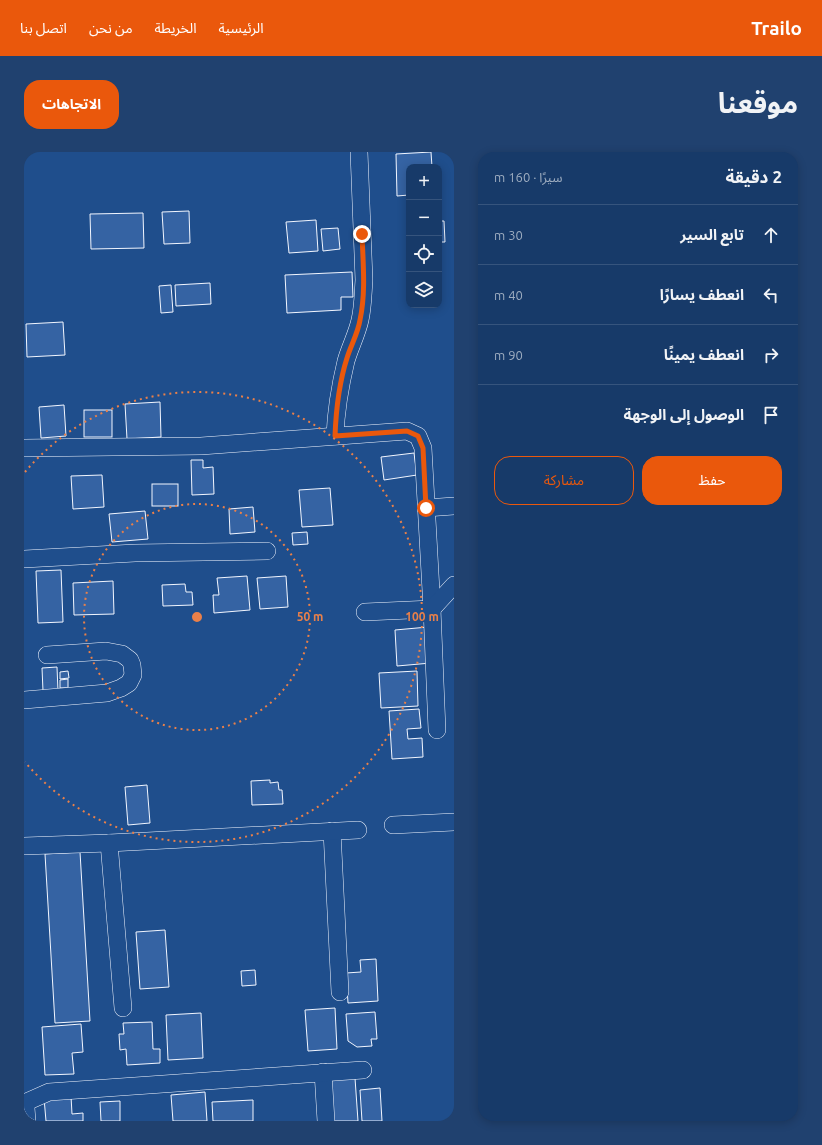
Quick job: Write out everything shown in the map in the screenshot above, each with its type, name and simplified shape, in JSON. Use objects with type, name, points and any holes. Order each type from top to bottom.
[{"type":"main road","points":[[24,1108],[25,1121]]},
{"type":"street","points":[[335,436],[337,407],[342,380],[347,358],[360,320],[364,280],[359,152]]},
{"type":"street","points":[[24,448],[201,446],[407,431],[418,436],[423,448],[437,730]]},
{"type":"street","points":[[426,508],[454,506]]},
{"type":"street","points":[[24,559],[135,553],[267,551]]},
{"type":"street","points":[[365,612],[432,609],[454,585]]},
{"type":"street","points":[[24,700],[107,693],[121,688],[129,683],[133,675],[130,660],[122,654],[106,651],[47,655]]},
{"type":"street","points":[[392,825],[454,822]]},
{"type":"street","points":[[24,846],[358,830]]},
{"type":"street","points":[[332,831],[340,992]]},
{"type":"street","points":[[109,843],[123,1008]]},
{"type":"street","points":[[24,1103],[49,1092],[363,1070]]},
{"type":"street","points":[[323,1072],[326,1121]]},
{"type":"building","points":[[431,152],[432,164],[406,164],[406,195],[397,196],[396,154]]},
{"type":"building","points":[[189,211],[190,243],[164,244],[162,212]]},
{"type":"building","points":[[143,213],[144,248],[91,249],[90,214]]},
{"type":"building","points":[[316,220],[318,251],[289,253],[286,222]]},
{"type":"building","points":[[442,221],[444,221],[445,242],[442,242]]},
{"type":"building","points":[[338,228],[340,249],[323,251],[321,229]]},
{"type":"building","points":[[352,272],[353,297],[341,297],[341,310],[287,313],[285,275]]},
{"type":"building","points":[[210,283],[211,304],[176,306],[175,285]]},
{"type":"building","points":[[171,285],[173,312],[161,313],[159,286]]},
{"type":"building","points":[[63,322],[65,355],[27,357],[26,324]]},
{"type":"building","points":[[160,402],[161,437],[127,439],[125,404]]},
{"type":"building","points":[[64,405],[66,436],[41,438],[39,407]]},
{"type":"building","points":[[84,410],[112,410],[112,437],[84,437]]},
{"type":"building","points":[[414,453],[417,475],[384,480],[381,457]]},
{"type":"building","points":[[191,460],[203,460],[203,468],[213,467],[214,494],[192,495]]},
{"type":"building","points":[[102,475],[104,507],[73,509],[71,476]]},
{"type":"building","points":[[152,484],[178,484],[178,506],[152,506]]},
{"type":"building","points":[[330,488],[333,525],[302,527],[299,490]]},
{"type":"building","points":[[253,507],[255,532],[230,534],[229,509]]},
{"type":"building","points":[[145,511],[148,539],[112,542],[109,514]]},
{"type":"building","points":[[307,532],[308,544],[293,545],[292,533]]},
{"type":"building","points":[[61,570],[63,622],[38,623],[36,571]]},
{"type":"building","points":[[247,576],[250,610],[214,613],[213,595],[219,595],[217,578]]},
{"type":"building","points":[[286,576],[288,607],[260,609],[257,578]]},
{"type":"building","points":[[113,581],[114,614],[74,615],[73,583]]},
{"type":"building","points":[[185,584],[186,592],[192,592],[193,605],[163,606],[162,585]]},
{"type":"building","points":[[428,627],[431,663],[397,666],[395,630]]},
{"type":"building","points":[[57,667],[58,691],[43,691],[42,668]]},
{"type":"building","points":[[68,671],[69,678],[60,679],[60,672]]},
{"type":"building","points":[[417,671],[418,706],[381,708],[379,673]]},
{"type":"building","points":[[68,679],[68,688],[60,688],[60,680]]},
{"type":"building","points":[[419,709],[421,728],[407,729],[408,739],[422,738],[423,757],[392,759],[389,711]]},
{"type":"building","points":[[270,780],[270,783],[278,782],[279,790],[282,790],[283,804],[252,805],[251,781]]},
{"type":"building","points":[[147,785],[150,823],[128,825],[125,787]]},
{"type":"building","points":[[80,852],[90,1021],[55,1023],[45,854]]},
{"type":"building","points":[[165,930],[169,987],[140,989],[136,932]]},
{"type":"building","points":[[376,959],[378,1001],[348,1003],[346,973],[361,972],[360,960]]},
{"type":"building","points":[[255,970],[256,985],[242,986],[241,971]]},
{"type":"building","points":[[335,1008],[337,1049],[308,1051],[305,1010]]},
{"type":"building","points":[[375,1012],[377,1039],[371,1039],[372,1046],[357,1047],[348,1041],[346,1014]]},
{"type":"building","points":[[201,1013],[203,1058],[168,1060],[166,1015]]},
{"type":"building","points":[[152,1022],[153,1049],[160,1049],[160,1063],[127,1065],[126,1049],[120,1050],[119,1034],[124,1034],[123,1023]]},
{"type":"building","points":[[81,1024],[83,1052],[72,1053],[74,1074],[45,1075],[42,1027]]},
{"type":"building","points":[[355,1078],[358,1121],[332,1121],[329,1080]]},
{"type":"building","points":[[380,1088],[382,1121],[362,1121],[360,1090]]},
{"type":"building","points":[[205,1092],[207,1121],[173,1121],[171,1095]]},
{"type":"building","points":[[71,1096],[72,1114],[83,1113],[83,1121],[46,1121],[44,1098]]},
{"type":"building","points":[[253,1100],[253,1121],[213,1121],[212,1102]]},
{"type":"building","points":[[120,1101],[120,1121],[101,1121],[100,1102]]},
{"type":"route","points":[[362,234],[364,280],[360,320],[347,358],[342,380],[337,407],[335,436],[407,431],[418,436],[423,448],[426,508]]}]
